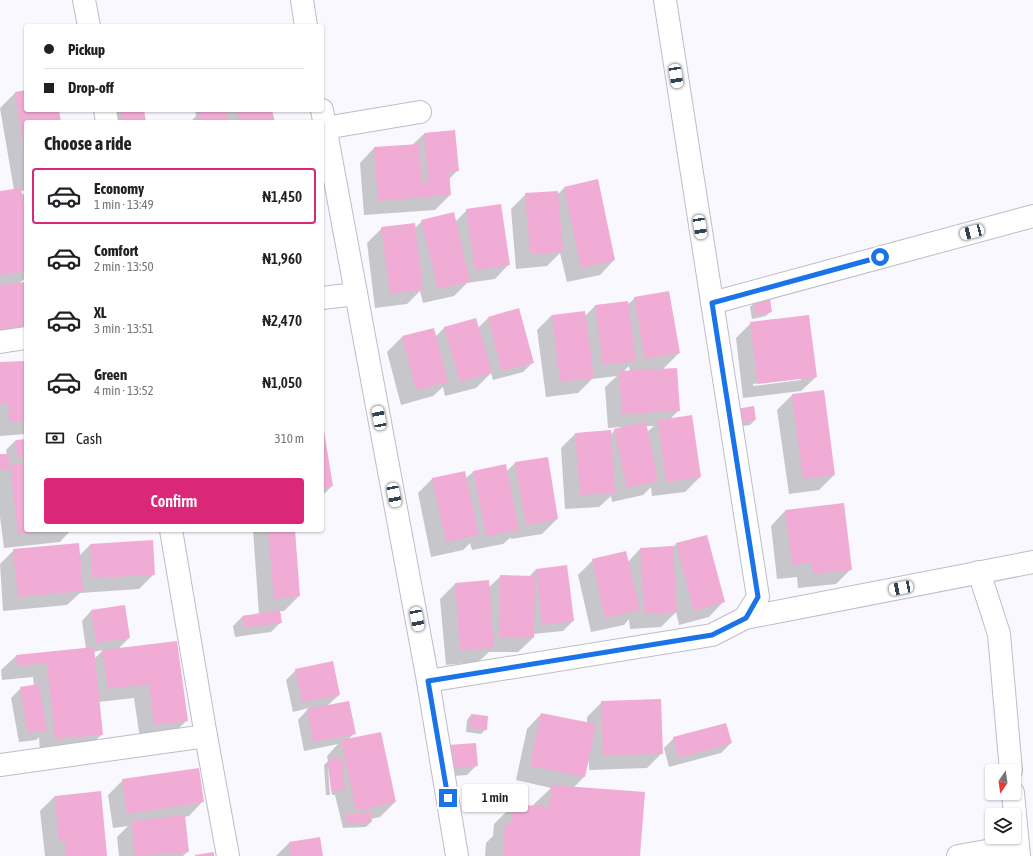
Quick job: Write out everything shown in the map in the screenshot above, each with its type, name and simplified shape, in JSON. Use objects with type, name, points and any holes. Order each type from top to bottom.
[{"type":"street","points":[[84,0],[89,24]]},
{"type":"street","points":[[302,0],[306,24]]},
{"type":"street","points":[[664,0],[758,597],[746,618]]},
{"type":"street","points":[[420,112],[324,119],[428,681],[457,856]]},
{"type":"street","points":[[712,303],[1033,216]]},
{"type":"street","points":[[324,298],[356,294]]},
{"type":"street","points":[[0,342],[24,338]]},
{"type":"street","points":[[171,532],[228,856]]},
{"type":"street","points":[[428,681],[712,635],[746,618],[1033,562]]},
{"type":"street","points":[[979,572],[999,634],[1010,764]]},
{"type":"street","points":[[0,765],[206,736]]},
{"type":"street","points":[[1014,800],[1019,856]]},
{"type":"street","points":[[958,856],[992,850],[1010,856]]},
{"type":"building","points":[[24,90],[24,112],[59,112],[61,120],[24,120],[24,150],[15,92]]},
{"type":"building","points":[[120,112],[144,112],[146,120],[122,120]]},
{"type":"building","points":[[198,112],[226,112],[228,120],[200,120]]},
{"type":"building","points":[[238,112],[272,112],[274,120],[240,120]]},
{"type":"building","points":[[455,130],[459,171],[449,172],[451,195],[378,201],[374,147],[419,144],[422,183],[428,182],[424,133]]},
{"type":"building","points":[[598,179],[615,260],[581,268],[564,187]]},
{"type":"building","points":[[21,188],[24,205],[24,271],[0,275],[0,191]]},
{"type":"building","points":[[558,191],[563,252],[530,254],[525,193]]},
{"type":"building","points":[[501,204],[510,265],[475,270],[466,209]]},
{"type":"building","points":[[454,212],[470,282],[438,289],[421,220]]},
{"type":"building","points":[[415,223],[423,290],[390,294],[381,227]]},
{"type":"building","points":[[24,282],[24,326],[0,329],[0,285]]},
{"type":"building","points":[[669,291],[680,353],[645,359],[634,297]]},
{"type":"building","points":[[770,299],[772,312],[756,315],[754,302]]},
{"type":"building","points":[[628,301],[636,361],[603,365],[595,305]]},
{"type":"building","points":[[519,308],[534,363],[502,371],[488,317]]},
{"type":"building","points":[[585,311],[594,378],[560,382],[552,315]]},
{"type":"building","points":[[809,315],[817,377],[758,384],[750,322]]},
{"type":"building","points":[[476,318],[492,373],[460,382],[444,327]]},
{"type":"building","points":[[434,328],[448,382],[416,390],[402,336]]},
{"type":"building","points":[[24,361],[24,421],[9,422],[8,403],[0,403],[0,362]]},
{"type":"building","points":[[677,368],[680,411],[622,414],[619,371]]},
{"type":"building","points":[[824,390],[835,475],[803,479],[792,394]]},
{"type":"building","points":[[754,406],[756,420],[734,424],[731,410]]},
{"type":"building","points":[[692,415],[701,477],[666,482],[658,420]]},
{"type":"building","points":[[646,422],[658,481],[627,488],[614,429]]},
{"type":"building","points":[[611,430],[615,493],[580,495],[575,433]]},
{"type":"building","points":[[324,431],[333,486],[324,488]]},
{"type":"building","points":[[24,439],[24,458],[17,458],[16,440]]},
{"type":"building","points":[[0,454],[9,454],[9,470],[0,470]]},
{"type":"building","points":[[548,457],[558,519],[526,525],[515,462]]},
{"type":"building","points":[[24,463],[24,532],[35,532],[18,534],[10,465]]},
{"type":"building","points":[[506,464],[519,530],[486,536],[473,471]]},
{"type":"building","points":[[465,471],[479,535],[446,542],[432,478]]},
{"type":"building","points":[[844,503],[852,570],[813,574],[811,563],[792,565],[785,510]]},
{"type":"building","points":[[268,532],[295,532],[300,596],[274,599]]},
{"type":"building","points":[[707,535],[725,602],[694,611],[676,543]]},
{"type":"building","points":[[153,540],[155,575],[92,578],[90,544]]},
{"type":"building","points":[[79,543],[83,591],[18,597],[13,549]]},
{"type":"building","points":[[673,546],[677,612],[644,614],[640,548]]},
{"type":"building","points":[[626,551],[640,610],[605,618],[592,559]]},
{"type":"building","points":[[567,565],[574,621],[542,625],[536,569]]},
{"type":"building","points":[[500,575],[535,576],[534,638],[499,637]]},
{"type":"building","points":[[489,580],[494,648],[460,650],[455,583]]},
{"type":"building","points":[[125,605],[130,638],[96,643],[91,610]]},
{"type":"building","points":[[280,610],[282,623],[244,628],[242,616]]},
{"type":"building","points":[[177,641],[188,721],[154,725],[149,684],[108,689],[102,650]]},
{"type":"building","points":[[94,647],[103,735],[55,739],[47,663],[17,666],[16,655]]},
{"type":"building","points":[[333,661],[340,695],[302,702],[295,669]]},
{"type":"building","points":[[39,684],[47,730],[28,733],[20,687]]},
{"type":"building","points":[[661,699],[663,754],[603,755],[601,701]]},
{"type":"building","points":[[349,701],[356,734],[313,742],[307,709]]},
{"type":"building","points":[[541,713],[596,724],[585,777],[530,766]]},
{"type":"building","points":[[471,714],[488,716],[487,730],[470,728]]},
{"type":"building","points":[[726,723],[732,743],[679,758],[673,737]]},
{"type":"building","points":[[381,732],[396,802],[356,811],[341,740]]},
{"type":"building","points":[[476,743],[478,766],[449,768],[448,745]]},
{"type":"building","points":[[342,758],[345,790],[331,791],[328,759]]},
{"type":"building","points":[[199,768],[204,802],[127,814],[122,779]]},
{"type":"building","points":[[551,785],[645,792],[640,856],[503,856],[505,823],[511,823],[513,804],[550,807]]},
{"type":"building","points":[[101,791],[107,856],[66,856],[65,842],[59,842],[55,796]]},
{"type":"building","points":[[371,812],[372,822],[347,824],[346,814]]},
{"type":"building","points":[[185,815],[189,852],[135,856],[131,821]]},
{"type":"building","points":[[320,837],[323,856],[291,856],[289,842]]},
{"type":"building","points":[[214,852],[214,856],[195,856],[195,855]]},
{"type":"route","points":[[448,798],[428,681],[712,635],[746,618],[758,597],[712,303],[880,257]]}]
